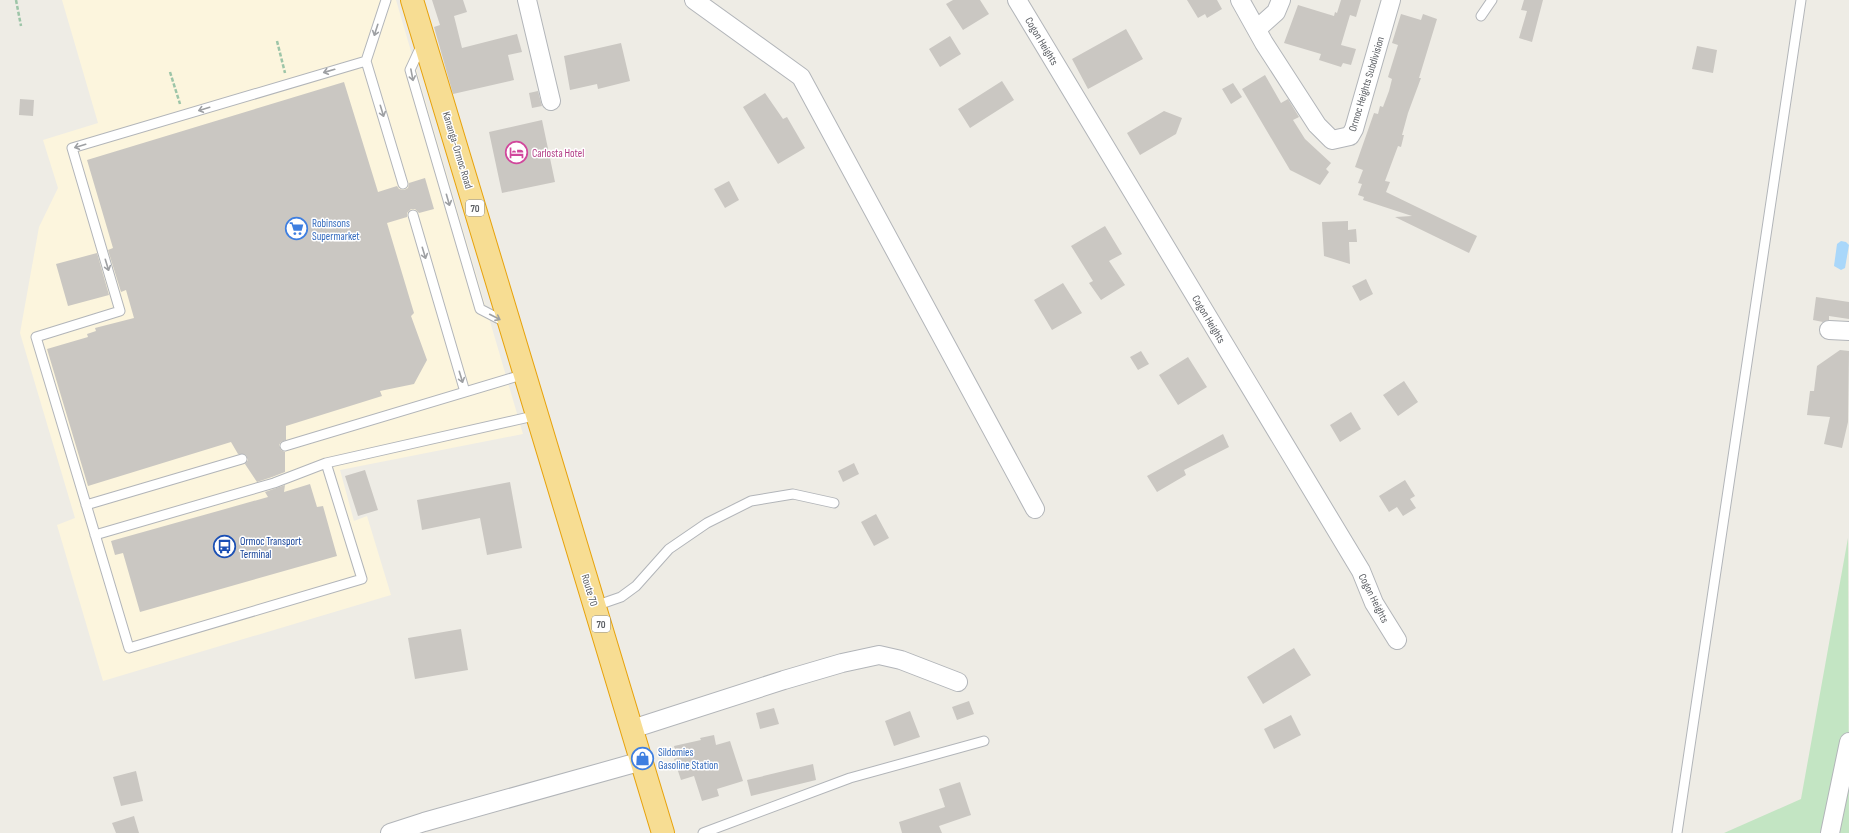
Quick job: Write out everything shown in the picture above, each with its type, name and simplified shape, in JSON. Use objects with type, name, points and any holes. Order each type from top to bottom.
[{"type":"highway","name":"Kananga-Ormoc Road","points":[[412,0],[538,415]]},
{"type":"highway","name":"Route 70","points":[[538,415],[663,833]]},
{"type":"street","points":[[527,0],[551,101]]},
{"type":"street","points":[[694,0],[801,77],[1036,508]]},
{"type":"street","name":"Cogon Heights","points":[[1018,0],[1361,571],[1374,603],[1397,640]]},
{"type":"street","name":"Ormoc Heights Subdivision","points":[[1240,0],[1257,30],[1317,125],[1332,140],[1350,136],[1363,102],[1391,0]]},
{"type":"street","points":[[1257,30],[1276,12],[1281,0]]},
{"type":"street","points":[[1829,330],[1849,331]]},
{"type":"street","points":[[632,729],[784,680],[842,663],[879,655],[901,660],[958,682]]},
{"type":"street","points":[[1830,833],[1849,742]]},
{"type":"street","points":[[390,833],[424,822],[642,761]]},
{"type":"lane","points":[[386,0],[366,61],[403,184]]},
{"type":"lane","points":[[1480,16],[1492,0]]},
{"type":"lane","points":[[1677,833],[1801,0]]},
{"type":"lane","points":[[326,463],[362,579],[129,648],[36,337],[120,311],[72,148],[366,61]]},
{"type":"lane","points":[[413,215],[465,392]]},
{"type":"lane","points":[[286,446],[525,374]]},
{"type":"lane","points":[[95,535],[274,483],[326,463],[538,415]]},
{"type":"lane","points":[[86,505],[242,459]]},
{"type":"lane","points":[[595,606],[621,597],[636,586],[669,549],[706,523],[751,502],[793,494],[834,503]]},
{"type":"lane","points":[[703,833],[850,778],[984,741]]},
{"type":"path","points":[[16,0],[21,26]]},
{"type":"path","points":[[277,40],[288,83]]},
{"type":"path","points":[[170,72],[183,115]]},
{"type":"shaded area","points":[[62,0],[396,0],[523,434],[340,470],[354,521],[367,516],[391,595],[103,681],[57,525],[75,518],[20,333],[39,227],[58,188],[43,140],[98,123]]},
{"type":"green space","points":[[1848,538],[1849,833],[1724,833],[1801,799]]},
{"type":"water","points":[[1841,241],[1846,242],[1849,245],[1845,268],[1841,270],[1834,266],[1837,244]]},
{"type":"building","points":[[432,0],[463,0],[467,12],[454,16],[462,48],[517,34],[522,52],[508,55],[514,80],[453,94],[434,27],[440,25]]},
{"type":"building","points":[[953,0],[980,0],[989,14],[963,30],[946,4]]},
{"type":"building","points":[[1187,0],[1217,0],[1222,9],[1207,18],[1205,14],[1198,18]]},
{"type":"building","points":[[1341,0],[1361,0],[1356,17],[1350,15],[1341,45],[1356,49],[1351,65],[1343,63],[1341,67],[1319,60],[1321,54],[1284,43],[1298,5],[1334,16],[1335,12],[1337,13]]},
{"type":"building","points":[[1524,0],[1543,0],[1532,42],[1519,38],[1527,11],[1521,10]]},
{"type":"building","points":[[1401,14],[1421,20],[1423,14],[1437,19],[1419,78],[1421,78],[1408,113],[1402,135],[1404,135],[1401,147],[1398,146],[1385,181],[1390,182],[1386,192],[1477,236],[1469,253],[1395,217],[1412,216],[1363,200],[1364,197],[1358,195],[1362,184],[1358,183],[1363,170],[1355,167],[1374,113],[1378,114],[1380,106],[1383,107],[1389,91],[1392,79],[1388,77],[1398,45],[1392,43]]},
{"type":"building","points":[[1126,29],[1143,59],[1088,89],[1072,59]]},
{"type":"building","points":[[950,36],[961,54],[940,67],[929,49]]},
{"type":"building","points":[[621,43],[630,81],[598,89],[597,84],[570,90],[564,56]]},
{"type":"building","points":[[1697,46],[1717,50],[1713,73],[1692,69]]},
{"type":"building","points":[[1265,75],[1281,103],[1288,99],[1299,117],[1293,120],[1305,139],[1331,163],[1326,169],[1329,172],[1320,185],[1290,170],[1242,89]]},
{"type":"building","points":[[1002,81],[1014,100],[970,128],[958,109]]},
{"type":"building","points":[[344,82],[378,192],[397,186],[399,189],[404,190],[408,188],[409,183],[425,178],[434,209],[419,213],[415,209],[411,209],[407,213],[407,217],[387,223],[414,313],[411,316],[427,360],[414,384],[380,391],[382,396],[286,426],[286,440],[281,442],[279,445],[281,450],[285,452],[285,472],[257,482],[245,464],[248,460],[246,455],[238,454],[231,442],[88,486],[47,349],[88,337],[87,334],[96,331],[95,328],[134,318],[126,290],[121,292],[108,250],[113,248],[87,160]]},
{"type":"building","points":[[1233,83],[1242,97],[1231,104],[1222,89]]},
{"type":"building","points":[[538,91],[542,106],[532,108],[529,93]]},
{"type":"building","points":[[765,93],[783,119],[787,117],[805,148],[778,164],[743,107]]},
{"type":"building","points":[[20,99],[34,100],[33,116],[19,115]]},
{"type":"building","points":[[1164,111],[1182,118],[1176,134],[1140,155],[1127,133]]},
{"type":"building","points":[[542,120],[555,182],[502,193],[489,132]]},
{"type":"building","points":[[729,181],[739,200],[725,208],[714,189]]},
{"type":"building","points":[[1348,221],[1348,230],[1356,229],[1357,242],[1349,242],[1350,264],[1324,256],[1322,222]]},
{"type":"building","points":[[1105,226],[1122,254],[1109,261],[1125,285],[1101,300],[1089,283],[1093,281],[1071,246]]},
{"type":"building","points":[[97,253],[109,295],[68,306],[56,264]]},
{"type":"building","points":[[1366,279],[1373,294],[1360,301],[1352,286]]},
{"type":"building","points":[[1063,283],[1082,313],[1052,330],[1034,300]]},
{"type":"building","points":[[1816,297],[1849,302],[1849,319],[1829,316],[1829,320],[1823,322],[1813,320]]},
{"type":"building","points":[[1840,350],[1849,351],[1848,422],[1842,448],[1824,444],[1830,417],[1807,415],[1810,391],[1814,391],[1817,366]]},
{"type":"building","points":[[1141,351],[1149,364],[1138,370],[1130,357]]},
{"type":"building","points":[[1188,357],[1207,387],[1178,405],[1159,375]]},
{"type":"building","points":[[1404,381],[1418,402],[1398,416],[1383,395]]},
{"type":"building","points":[[1351,412],[1361,429],[1340,442],[1330,425]]},
{"type":"building","points":[[1223,434],[1229,447],[1184,470],[1186,475],[1157,492],[1147,476]]},
{"type":"building","points":[[854,463],[859,474],[843,482],[838,471]]},
{"type":"building","points":[[365,470],[378,510],[358,516],[345,476]]},
{"type":"building","points":[[1405,480],[1415,496],[1410,499],[1416,508],[1403,516],[1397,507],[1389,512],[1379,496]]},
{"type":"building","points":[[510,482],[522,548],[487,555],[480,518],[422,530],[417,500]]},
{"type":"building","name":"Ormoc Transport Terminal","points":[[310,484],[317,507],[323,506],[337,556],[140,612],[123,553],[115,555],[111,541],[268,497],[265,492],[285,485],[284,492]]},
{"type":"building","points":[[876,514],[889,538],[874,546],[861,522]]},
{"type":"building","points":[[461,629],[468,670],[415,679],[408,638]]},
{"type":"building","points":[[1294,648],[1311,675],[1263,704],[1247,677]]},
{"type":"building","points":[[969,701],[974,714],[957,720],[952,707]]},
{"type":"building","points":[[774,708],[779,724],[760,729],[756,713]]},
{"type":"building","points":[[910,711],[920,737],[894,746],[885,721]]},
{"type":"building","points":[[1291,715],[1301,735],[1274,749],[1264,729]]},
{"type":"building","points":[[714,735],[716,745],[730,741],[743,781],[717,789],[719,796],[702,801],[694,776],[681,780],[674,759],[677,758],[674,746],[701,740],[700,738]]},
{"type":"building","points":[[813,764],[816,780],[751,796],[747,780]]},
{"type":"building","points":[[136,771],[143,801],[121,806],[113,777]]},
{"type":"building","points":[[960,782],[971,815],[939,826],[942,833],[902,833],[899,822],[945,807],[939,789]]},
{"type":"building","points":[[134,816],[139,833],[116,833],[112,823]]},
{"type":"place","name":"Carlosta Hotel","points":[[516,153]]},
{"type":"place","name":"Robinsons Supermarket","points":[[297,229]]},
{"type":"place","name":"Ormoc Transport Terminal","points":[[224,547]]},
{"type":"place","name":"Sildomies Gasoline Station","points":[[642,758]]}]
